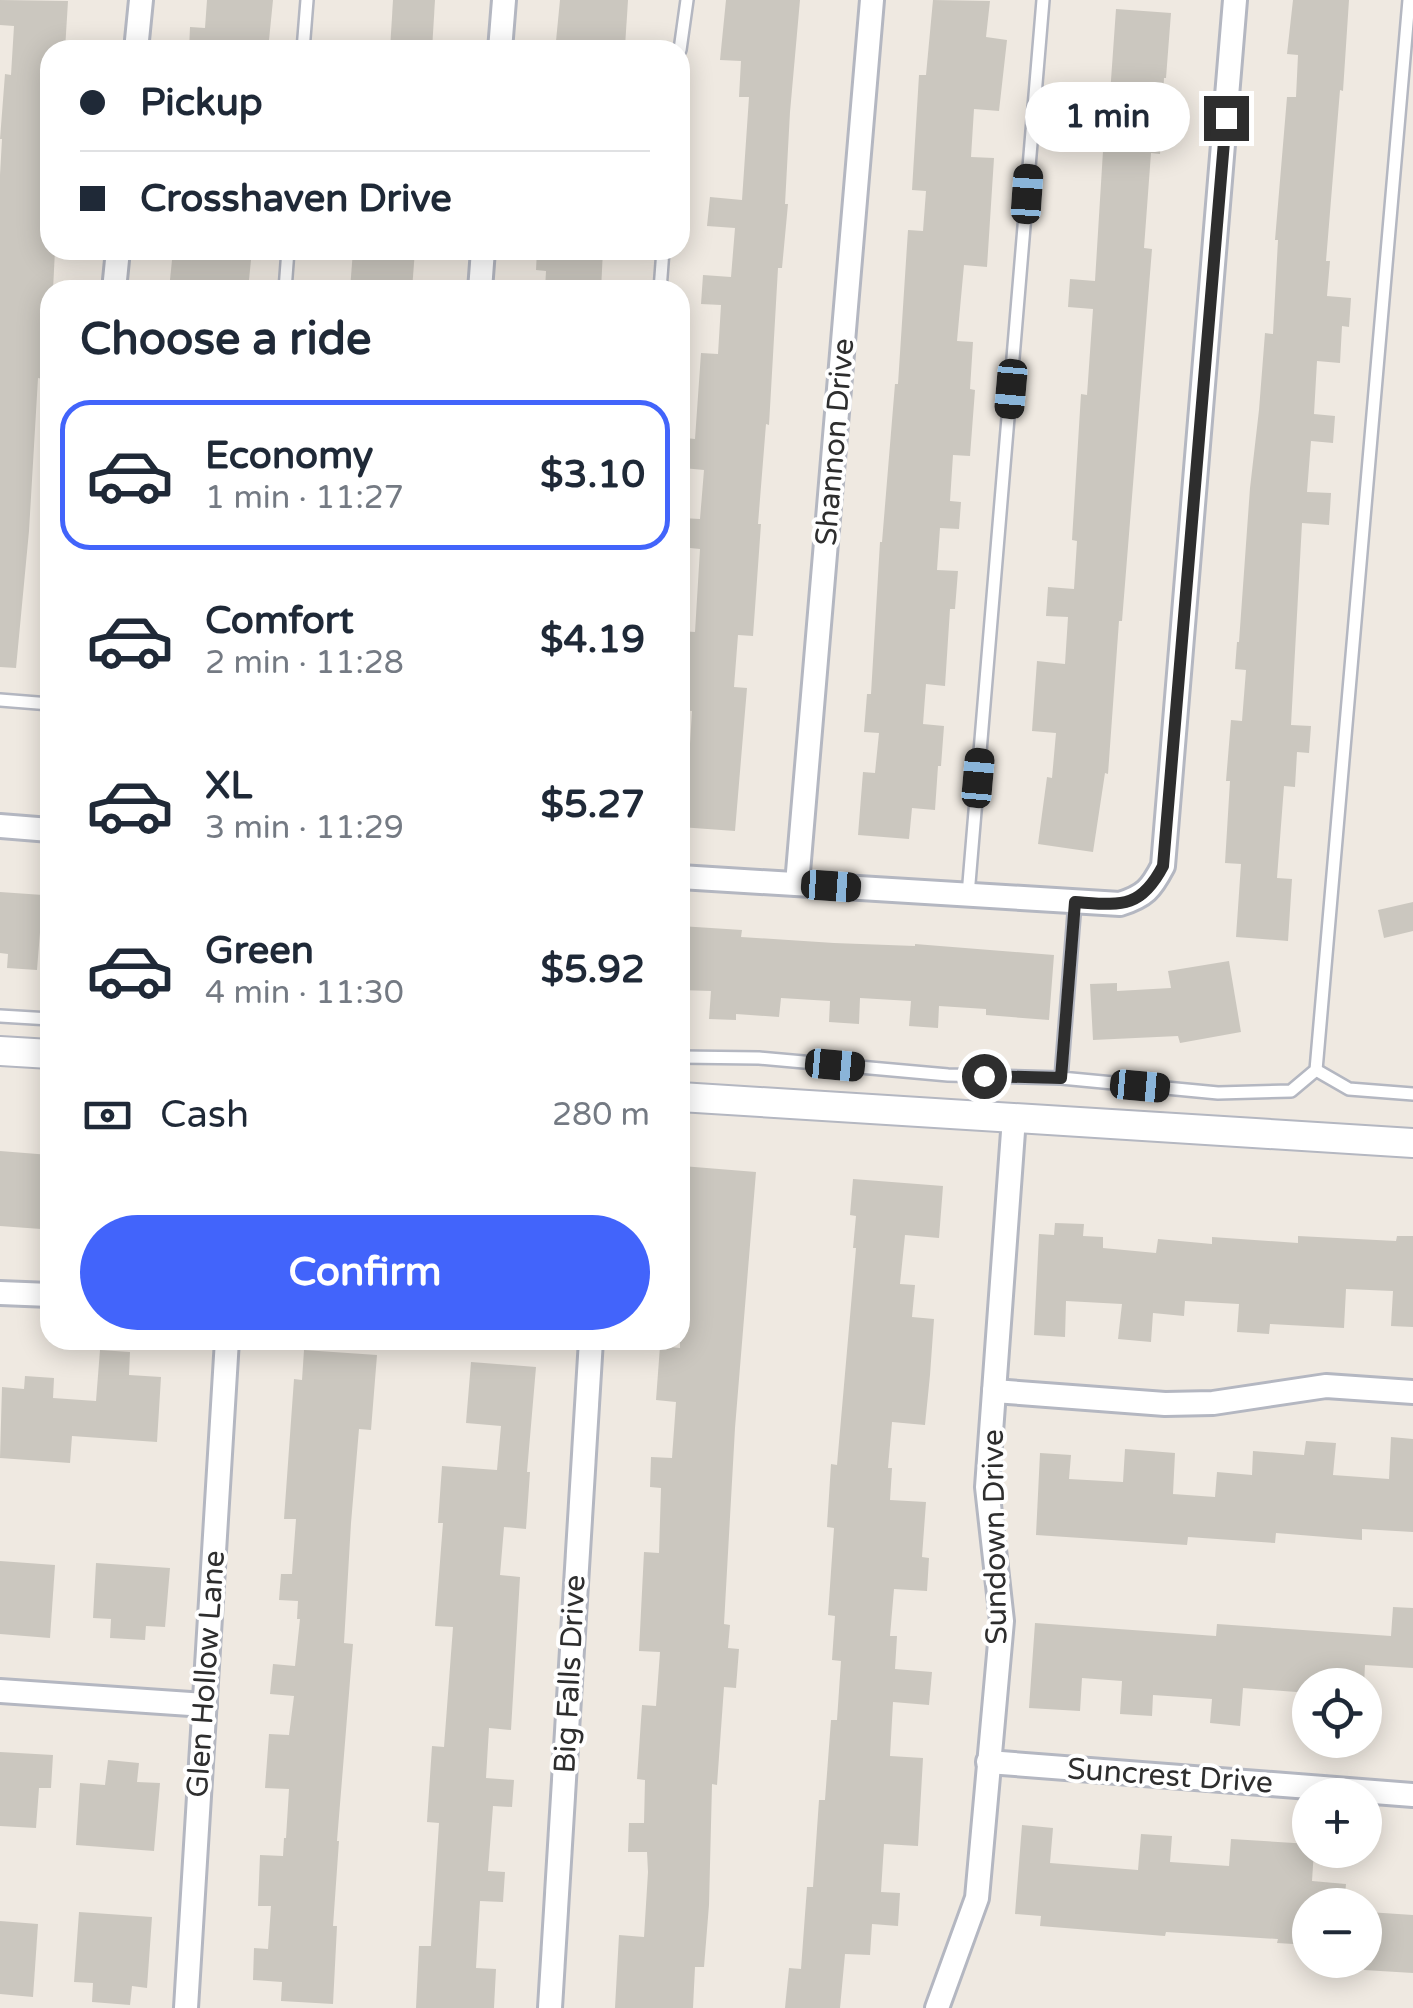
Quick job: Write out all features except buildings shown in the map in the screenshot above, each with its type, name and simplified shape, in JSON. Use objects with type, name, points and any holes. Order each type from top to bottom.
[{"type":"street","points":[[137,40],[141,0]]},
{"type":"street","points":[[501,40],[504,0]]},
{"type":"street","name":"Shannon Drive","points":[[797,884],[872,0]]},
{"type":"street","points":[[690,878],[1120,904],[1141,897],[1154,884],[1163,866],[1235,0]]},
{"type":"street","points":[[0,826],[40,829]]},
{"type":"street","points":[[0,1051],[40,1053]]},
{"type":"street","points":[[690,1098],[1413,1144]]},
{"type":"street","name":"Sundown Drive","points":[[937,2008],[976,1898],[1002,1621],[987,1487],[1014,1118]]},
{"type":"street","points":[[0,1293],[40,1295]]},
{"type":"street","name":"Glen Hollow Lane","points":[[186,2008],[226,1350]]},
{"type":"street","name":"Big Falls Drive","points":[[550,2008],[589,1350]]},
{"type":"street","points":[[994,1391],[1165,1404],[1213,1403],[1326,1386],[1413,1392]]},
{"type":"street","points":[[0,1691],[204,1705]]},
{"type":"street","name":"Suncrest Drive","points":[[988,1762],[1413,1795]]},
{"type":"lane","points":[[305,40],[308,0]]},
{"type":"lane","points":[[681,40],[687,0]]},
{"type":"lane","points":[[968,895],[1043,0]]},
{"type":"lane","points":[[690,1057],[759,1058],[948,1075],[1061,1078],[1218,1093],[1291,1091],[1316,1070],[1409,0]]},
{"type":"lane","points":[[0,700],[40,703]]},
{"type":"lane","points":[[1061,1078],[1075,902]]},
{"type":"lane","points":[[0,1016],[40,1018]]},
{"type":"lane","points":[[1316,1070],[1350,1089],[1413,1094]]},
{"type":"route","points":[[984,1076],[1061,1078],[1075,902],[1120,904],[1141,897],[1154,884],[1163,866],[1226,118]]}]
